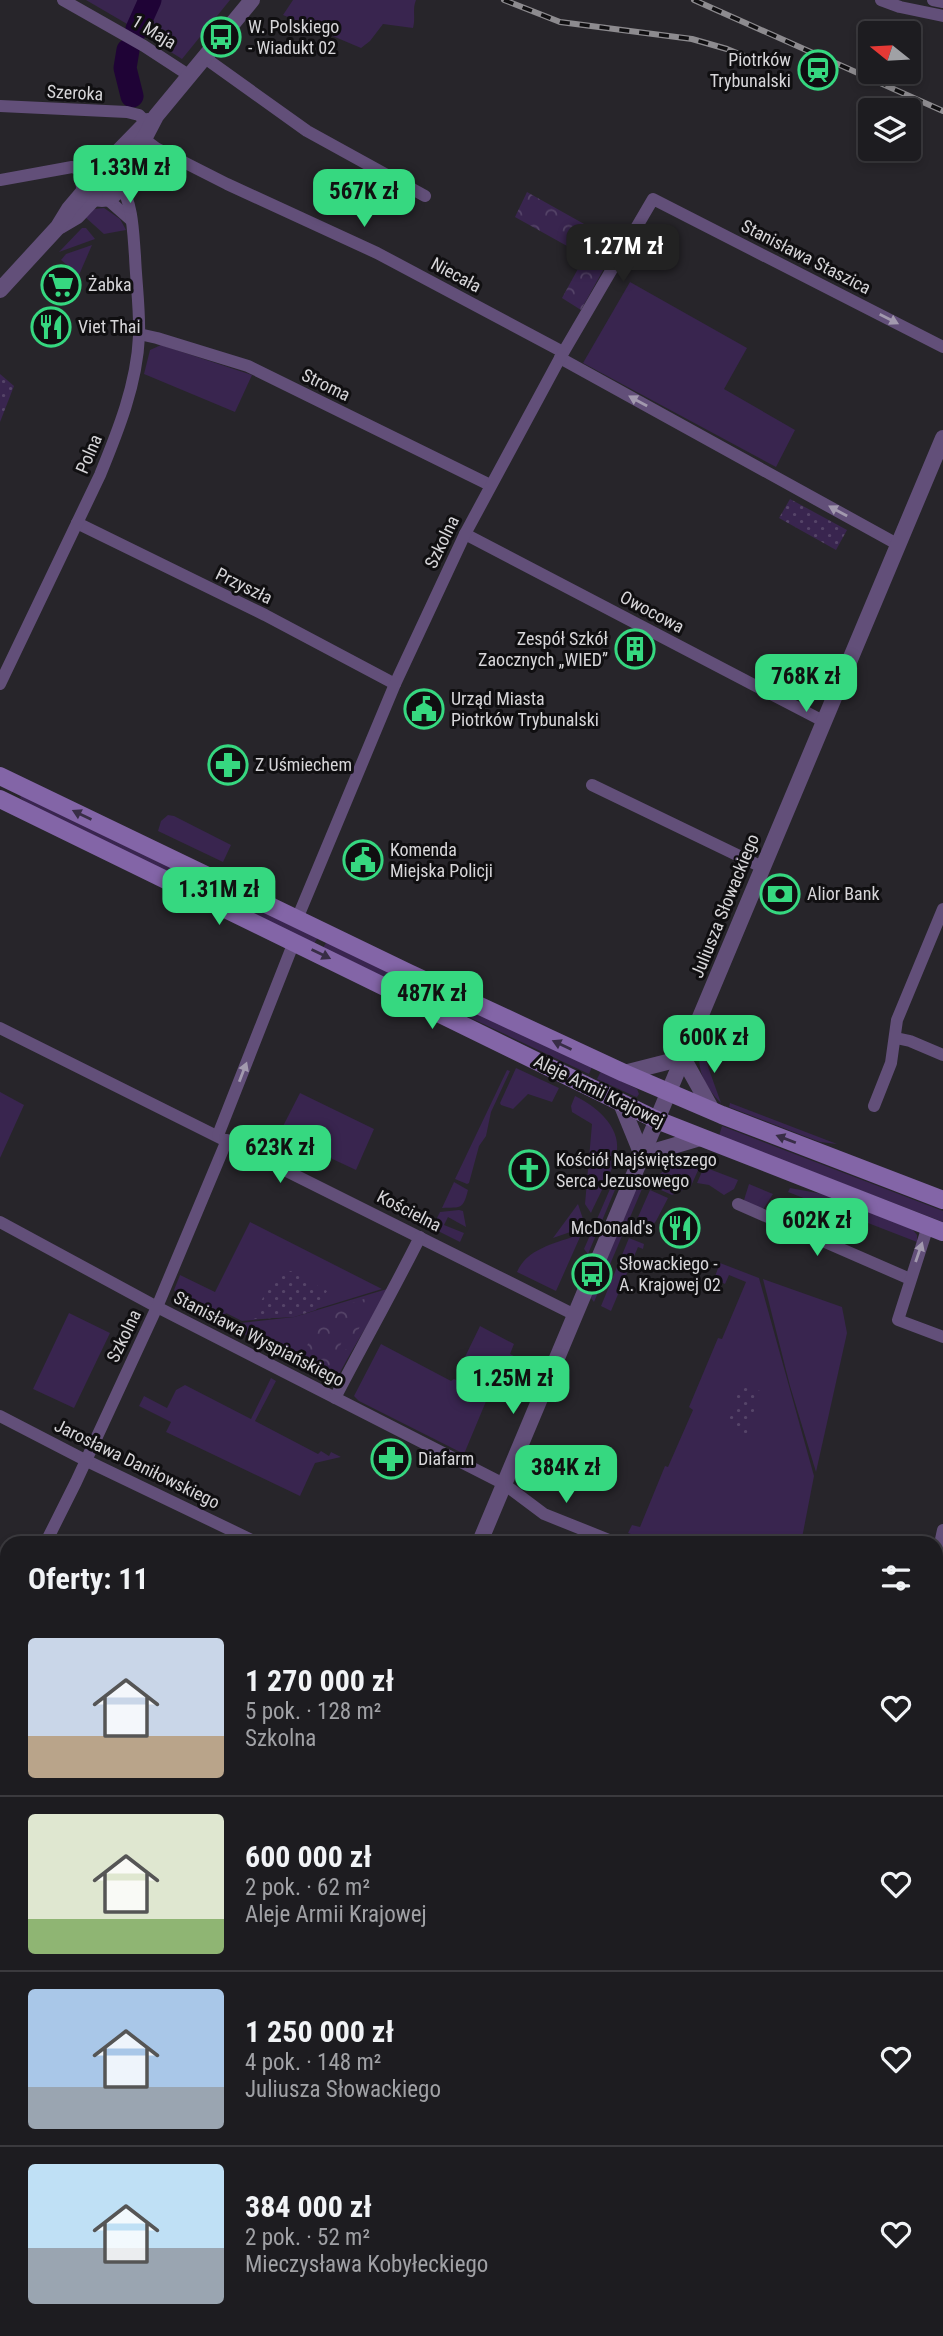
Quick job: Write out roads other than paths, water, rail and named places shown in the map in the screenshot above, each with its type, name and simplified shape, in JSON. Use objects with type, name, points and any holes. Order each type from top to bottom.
[{"type":"main road","name":"Aleje Armii Krajowej","points":[[0,776],[624,1073],[943,1200]]},
{"type":"main road","name":"Aleje Armii Krajowej","points":[[0,799],[657,1120],[936,1229]]},
{"type":"street","name":"1 Maja","points":[[63,0],[144,46],[190,76]]},
{"type":"street","points":[[0,290],[58,227],[77,216],[96,195],[115,193],[116,172],[151,119],[252,0]]},
{"type":"street","points":[[881,0],[900,7],[940,7]]},
{"type":"street","points":[[205,58],[307,131],[425,196]]},
{"type":"street","name":"Szeroka","points":[[0,106],[127,112],[151,119]]},
{"type":"street","points":[[116,172],[144,139],[151,119]]},
{"type":"street","name":"Niecała","points":[[144,139],[216,179],[377,253],[897,544]]},
{"type":"street","points":[[116,172],[93,164],[85,171],[83,180],[96,195],[131,220]]},
{"type":"street","points":[[0,180],[72,167],[85,171]]},
{"type":"street","name":"Polna","points":[[0,684],[115,439],[135,365],[139,334],[131,220],[127,194],[116,172]]},
{"type":"street","name":"Szkolna","points":[[297,919],[395,684],[465,534],[562,355],[653,199]]},
{"type":"street","name":"Stanisława Staszica","points":[[653,199],[943,347]]},
{"type":"street","name":"Stroma","points":[[139,334],[248,366],[491,485]]},
{"type":"street","name":"Juliusza Słowackiego","points":[[482,1536],[943,438]]},
{"type":"street","name":"Przyszła","points":[[77,523],[264,615],[395,684]]},
{"type":"street","name":"Owocowa","points":[[465,534],[823,721]]},
{"type":"street","points":[[592,785],[762,867]]},
{"type":"street","points":[[874,1106],[891,1063],[897,1020],[943,909]]},
{"type":"street","name":"Szkolna","points":[[49,1536],[157,1307],[223,1138],[294,942]]},
{"type":"street","name":"Kościelna","points":[[0,1028],[575,1315]]},
{"type":"street","points":[[896,1038],[943,1055]]},
{"type":"street","points":[[624,1073],[684,1058],[712,1110]]},
{"type":"street","points":[[620,1101],[642,1155],[700,1138]]},
{"type":"street","points":[[738,1204],[910,1279]]},
{"type":"street","name":"Stanisława Wyspiańskiego","points":[[0,1222],[157,1307],[504,1484],[544,1514],[599,1536]]},
{"type":"street","points":[[936,1229],[910,1279],[898,1321],[943,1336]]},
{"type":"street","points":[[335,1398],[420,1237]]},
{"type":"street","name":"Jarosława Daniłowskiego","points":[[0,1416],[243,1536]]},
{"type":"waterway","points":[[137,29],[150,0]]},
{"type":"waterway","points":[[128,50],[125,68],[132,96]]},
{"type":"railway","points":[[504,0],[560,22],[692,39],[727,49],[769,66]]},
{"type":"railway","points":[[694,0],[943,111]]},
{"type":"place","name":"W. Polskiego - Wiadukt 02","points":[[221,37]]},
{"type":"place","name":"Piotrków Trybunalski","points":[[818,70]]},
{"type":"place","name":"Żabka","points":[[61,285]]},
{"type":"place","name":"Viet Thai","points":[[51,327]]},
{"type":"place","name":"Zespół Szkół Zaocznych „WIED”","points":[[635,649]]},
{"type":"place","name":"Urząd Miasta Piotrków Trybunalski","points":[[424,709]]},
{"type":"place","name":"Z Uśmiechem","points":[[228,765]]},
{"type":"place","name":"Komenda Miejska Policji","points":[[363,860]]},
{"type":"place","name":"Alior Bank","points":[[780,894]]},
{"type":"place","name":"Kościół Najświętszego Serca Jezusowego","points":[[529,1170]]},
{"type":"place","name":"McDonald's","points":[[680,1228]]},
{"type":"place","name":"Słowackiego - A. Krajowej 02","points":[[592,1274]]},
{"type":"place","name":"Diafarm","points":[[391,1459]]}]
